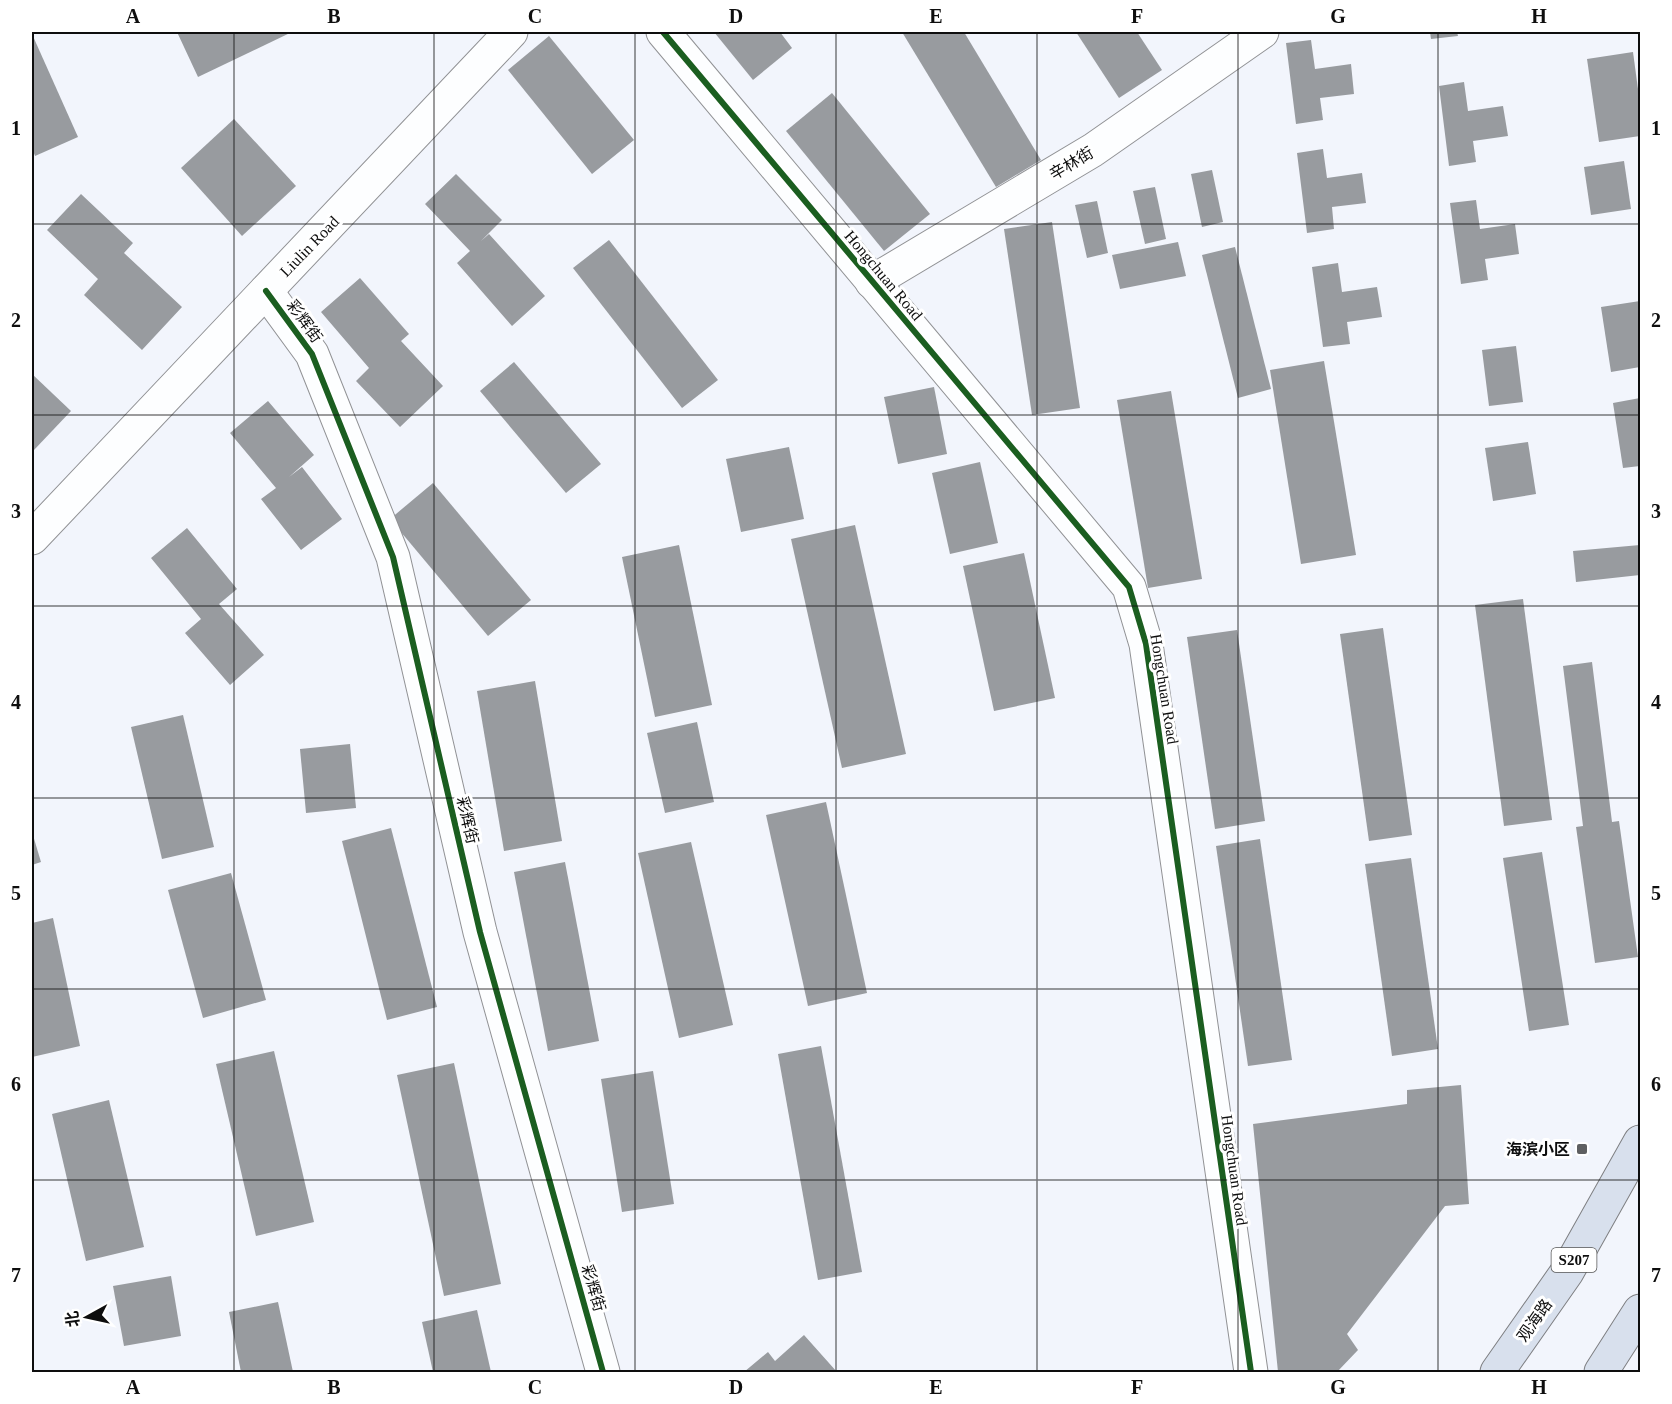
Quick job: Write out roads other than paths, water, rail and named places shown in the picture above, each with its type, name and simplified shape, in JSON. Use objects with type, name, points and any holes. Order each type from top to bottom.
[{"type":"main road","name":"观海路","points":[[1497,1372],[1567,1272],[1641,1142]]},
{"type":"main road","points":[[1600,1372],[1641,1311]]},
{"type":"street","name":"Liulin Road","points":[[32,538],[512,32]]},
{"type":"street","name":"Hongchuan Road","points":[[663,32],[1129,587],[1146,644],[1251,1372]]},
{"type":"street","name":"辛林街","points":[[872,282],[1093,150],[1262,32]]},
{"type":"street","name":"彩辉街","points":[[266,291],[312,354],[393,556],[480,932],[603,1372]]},
{"type":"place","name":"海滨小区","points":[[1582,1149]]}]
